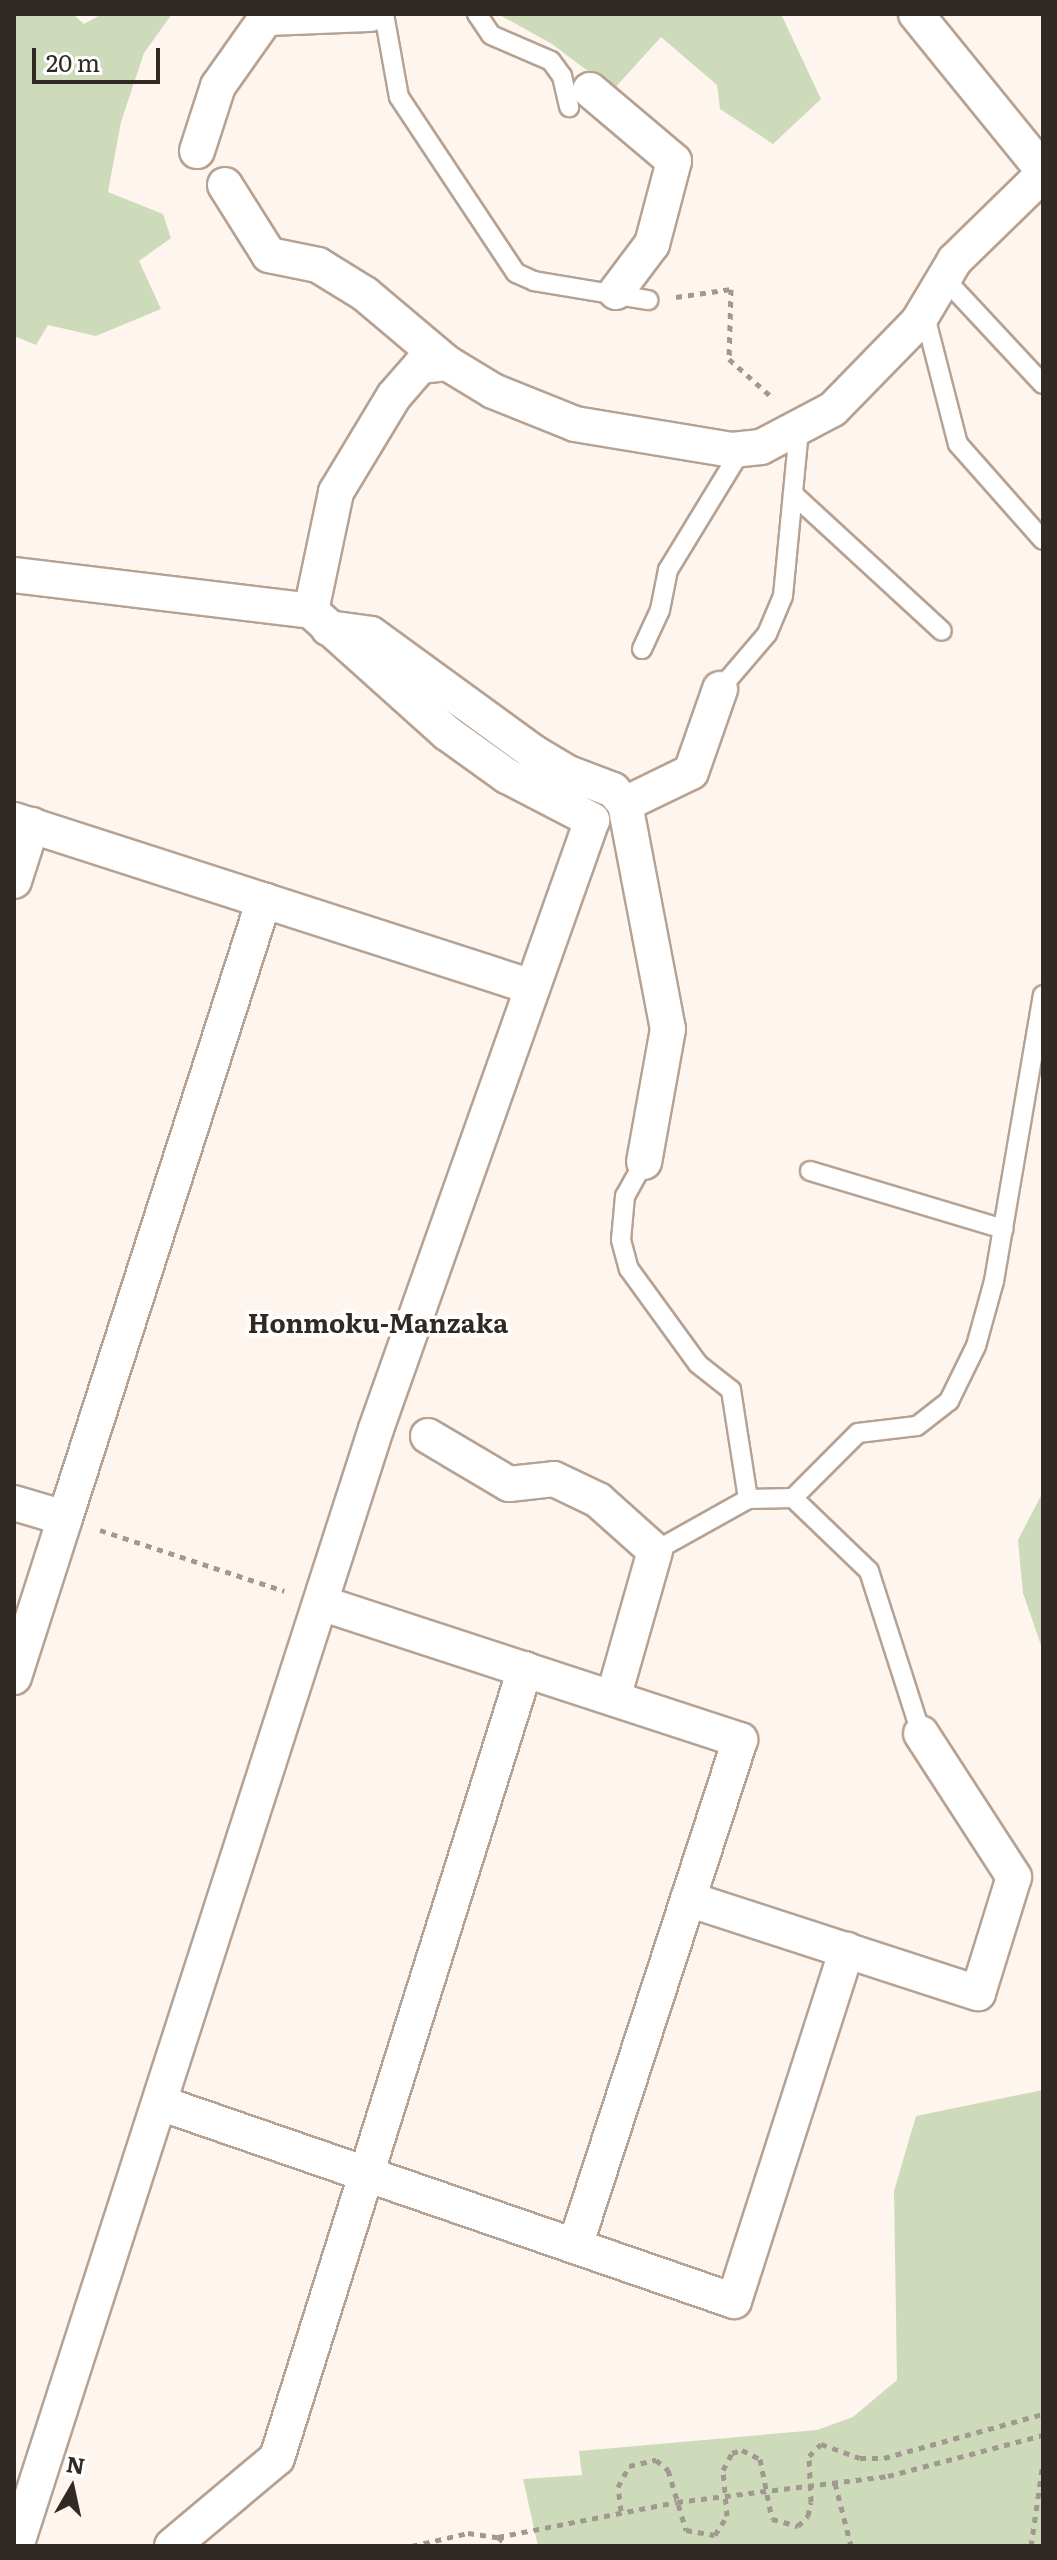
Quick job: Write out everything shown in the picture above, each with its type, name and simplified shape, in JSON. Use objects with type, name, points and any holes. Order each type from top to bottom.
[{"type":"street","points":[[197,151],[218,86],[266,18],[370,14]]},
{"type":"street","points":[[225,185],[269,255],[318,265],[365,294],[447,363],[493,391],[575,424],[742,449],[761,447],[833,409],[924,312],[955,260],[1043,172],[916,14]]},
{"type":"street","points":[[580,99],[674,161],[652,244],[632,296]]},
{"type":"street","points":[[320,620],[336,492],[363,444],[420,366],[447,363]]},
{"type":"street","points":[[14,575],[320,620],[371,634],[533,752],[566,772],[613,790],[625,804],[668,1029],[644,1162]]},
{"type":"street","points":[[16,2546],[321,1603],[592,820],[507,776],[447,733],[320,620]]},
{"type":"street","points":[[625,804],[691,772],[720,689]]},
{"type":"street","points":[[14,881],[23,822],[532,987]]},
{"type":"street","points":[[14,1677],[264,900]]},
{"type":"street","points":[[428,1436],[509,1484],[554,1479],[598,1500],[655,1551],[613,1698]]},
{"type":"street","points":[[14,1503],[65,1518]]},
{"type":"street","points":[[321,1603],[740,1740],[575,2246]]},
{"type":"street","points":[[172,2546],[277,2458],[525,1669]]},
{"type":"street","points":[[688,1899],[978,1993],[1014,1877],[921,1733]]},
{"type":"street","points":[[160,2103],[734,2301],[847,1950]]},
{"type":"lane","points":[[384,14],[399,97],[516,273],[534,281],[632,296]]},
{"type":"lane","points":[[477,14],[491,35],[551,61],[580,99]]},
{"type":"lane","points":[[944,278],[1043,384]]},
{"type":"lane","points":[[924,312],[958,444],[1043,540]]},
{"type":"lane","points":[[720,689],[767,634],[783,596],[802,428]]},
{"type":"lane","points":[[642,649],[660,610],[668,570],[742,449]]},
{"type":"lane","points":[[793,494],[942,631]]},
{"type":"lane","points":[[655,1551],[748,1499],[793,1498],[858,1433],[917,1426],[949,1401],[976,1346],[1003,1229],[1043,995]]},
{"type":"lane","points":[[644,1162],[625,1196],[621,1240],[629,1269],[698,1364],[731,1390],[748,1499]]},
{"type":"lane","points":[[810,1171],[1003,1229]]},
{"type":"lane","points":[[793,1498],[869,1571],[921,1733]]},
{"type":"path","points":[[632,296],[731,289],[729,359],[802,428]]},
{"type":"path","points":[[65,1518],[321,1603]]},
{"type":"path","points":[[621,2511],[622,2477],[629,2466],[650,2460],[668,2470],[686,2530],[706,2537],[723,2528],[723,2470],[732,2453],[742,2450],[760,2459],[772,2519],[798,2526],[808,2516],[809,2456],[821,2444],[860,2458],[884,2458],[1043,2414]]},
{"type":"path","points":[[412,2546],[443,2535],[498,2537],[677,2502],[888,2476],[1043,2435]]},
{"type":"path","points":[[1031,2546],[1043,2463]]},
{"type":"path","points":[[835,2483],[851,2546]]},
{"type":"path","points":[[498,2537],[508,2546]]},
{"type":"green space","points":[[14,14],[73,14],[84,24],[102,14],[172,14],[144,53],[121,122],[108,192],[163,214],[171,238],[139,261],[161,309],[96,336],[48,325],[36,345],[14,336]]},
{"type":"green space","points":[[498,14],[781,14],[821,99],[773,144],[720,109],[717,85],[661,37],[613,90],[552,44]]},
{"type":"green space","points":[[1043,1492],[1043,1651],[1023,1593],[1018,1540]]},
{"type":"green space","points":[[1043,2090],[1043,2546],[538,2546],[523,2479],[582,2475],[579,2451],[817,2430],[853,2417],[897,2380],[894,2191],[916,2116]]},
{"type":"district","name":"Honmoku-Manzaka","points":[[378,1322]]}]
